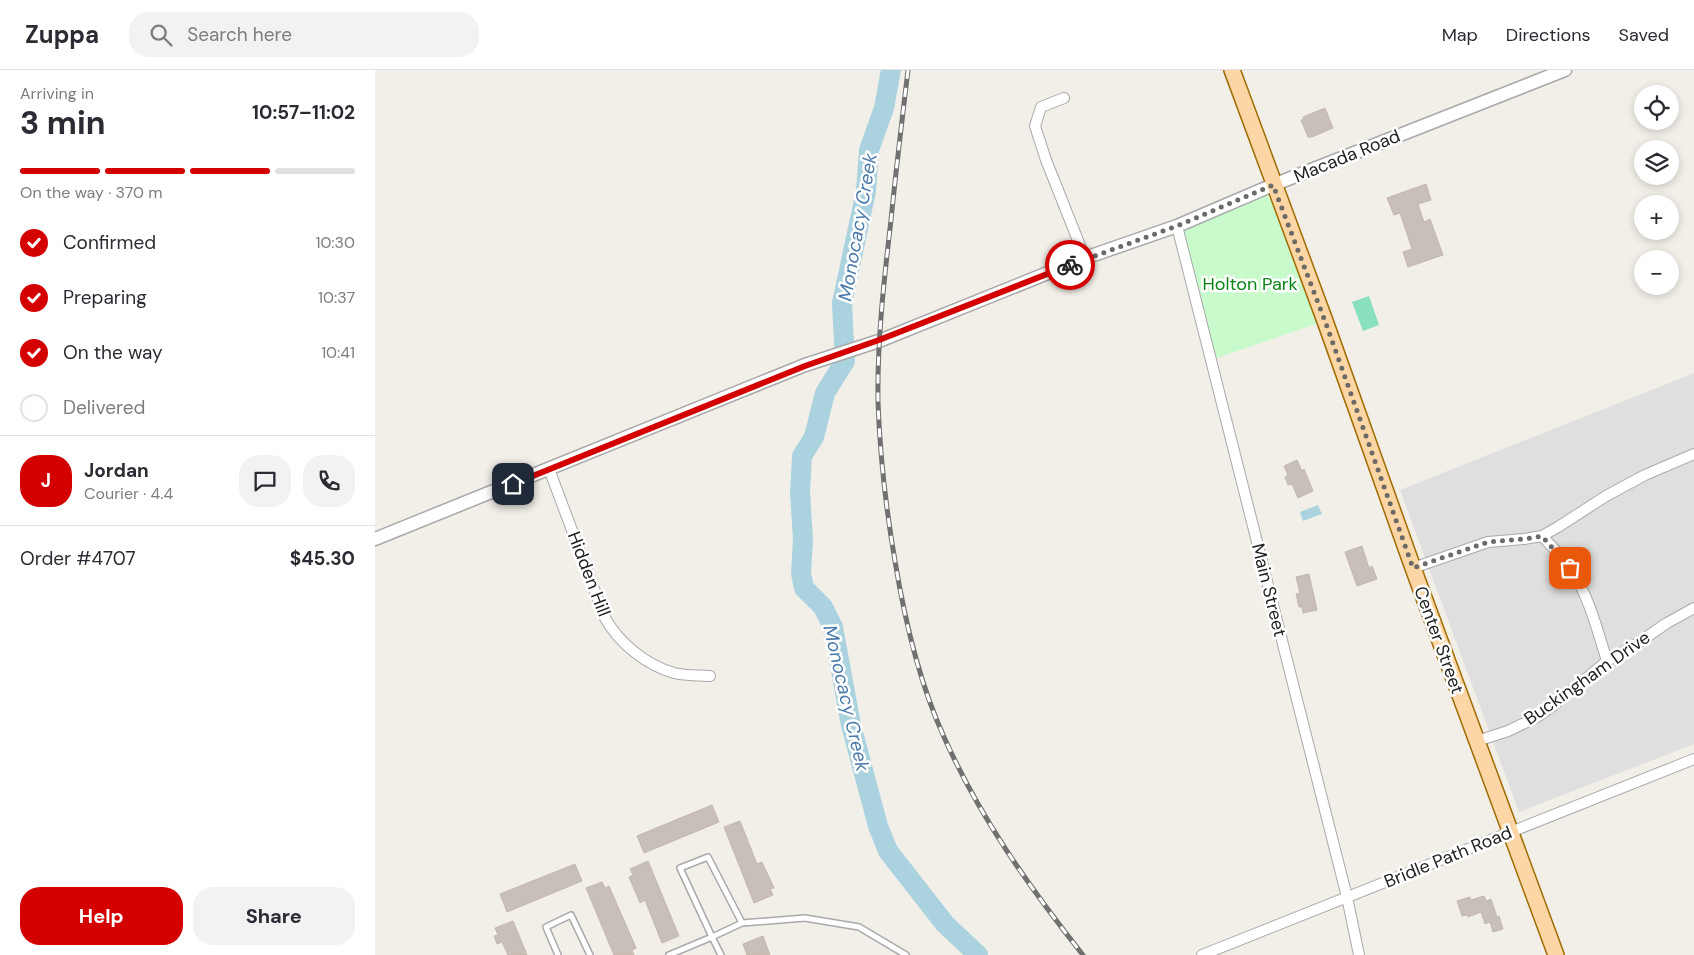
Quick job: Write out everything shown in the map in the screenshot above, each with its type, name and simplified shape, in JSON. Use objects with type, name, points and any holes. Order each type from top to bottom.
[{"type":"main road","name":"Center Street","points":[[1232,70],[1556,955]]},
{"type":"street","name":"Macada Road","points":[[375,540],[805,366],[869,344],[1085,258],[1177,226],[1273,185],[1565,70]]},
{"type":"street","points":[[1065,98],[1041,107],[1035,126],[1046,160],[1085,258]]},
{"type":"street","name":"Main Street","points":[[1177,226],[1347,897],[1359,955]]},
{"type":"street","points":[[1413,568],[1488,542],[1542,536],[1606,496],[1645,475],[1694,454]]},
{"type":"street","name":"Hidden Hill","points":[[549,469],[609,626],[621,641],[647,660],[683,675],[710,676]]},
{"type":"street","points":[[1542,536],[1570,568],[1579,583],[1586,598],[1607,661]]},
{"type":"street","name":"Buckingham Drive","points":[[1477,741],[1508,731],[1537,717],[1607,661],[1694,608]]},
{"type":"street","name":"Bridle Path Road","points":[[1202,955],[1694,759]]},
{"type":"lane","points":[[721,955],[680,868],[708,857],[742,923]]},
{"type":"lane","points":[[558,955],[546,927],[571,915],[590,955]]},
{"type":"lane","points":[[669,955],[742,923],[805,918],[859,927],[906,955]]},
{"type":"shaded area","points":[[1694,373],[1694,744],[1519,812],[1400,490]]},
{"type":"green space","name":"Holton Park","points":[[1273,185],[1325,321],[1211,360],[1177,226]]},
{"type":"green space","points":[[1369,296],[1379,325],[1363,331],[1352,302]]},
{"type":"water","points":[[1318,505],[1322,514],[1303,521],[1300,512]]},
{"type":"building","points":[[1325,108],[1333,128],[1308,137],[1301,120],[1304,119],[1303,117]]},
{"type":"building","points":[[1426,184],[1431,200],[1418,204],[1424,222],[1430,219],[1443,255],[1408,267],[1403,252],[1412,249],[1400,213],[1394,215],[1387,198]]},
{"type":"building","points":[[1297,460],[1302,471],[1304,469],[1313,491],[1298,498],[1292,484],[1288,485],[1285,477],[1288,475],[1284,466]]},
{"type":"building","points":[[1362,546],[1369,568],[1372,566],[1377,579],[1357,586],[1345,552]]},
{"type":"building","points":[[1309,574],[1317,610],[1303,613],[1302,607],[1299,607],[1296,594],[1300,593],[1296,577]]},
{"type":"building","points":[[712,805],[719,822],[644,853],[637,836]]},
{"type":"building","points":[[740,821],[757,864],[762,862],[774,888],[770,889],[773,895],[754,903],[724,827]]},
{"type":"building","points":[[648,861],[679,936],[662,943],[645,900],[640,903],[629,877],[633,875],[630,869]]},
{"type":"building","points":[[575,864],[582,881],[507,912],[500,894]]},
{"type":"building","points":[[602,882],[605,888],[609,886],[636,948],[632,950],[634,955],[614,955],[586,888]]},
{"type":"building","points":[[1484,896],[1486,901],[1491,899],[1503,929],[1493,932],[1490,922],[1485,924],[1481,912],[1468,917],[1467,915],[1462,916],[1457,901],[1470,897],[1471,900]]},
{"type":"building","points":[[513,921],[527,955],[508,955],[502,942],[497,944],[494,936],[498,935],[495,928]]},
{"type":"building","points":[[763,936],[770,955],[747,955],[743,944]]},
{"type":"waterway","name":"Monocacy Creek","points":[[891,70],[884,108],[869,150],[866,191],[842,303],[845,361],[825,393],[814,437],[802,456],[800,492],[803,540],[801,573],[804,588],[823,607],[833,627],[851,725],[878,826],[888,851],[945,924],[978,955]]},
{"type":"railway","points":[[908,70],[884,288],[878,379],[879,422],[884,482],[903,606],[927,695],[958,766],[1006,850],[1043,903],[1083,955]]},
{"type":"way so far","points":[[1070,265],[1177,226],[1273,185],[1325,321],[1413,568],[1488,542],[1542,536],[1570,568]]},
{"type":"route","points":[[513,484],[805,366],[879,340],[1070,265]]}]
